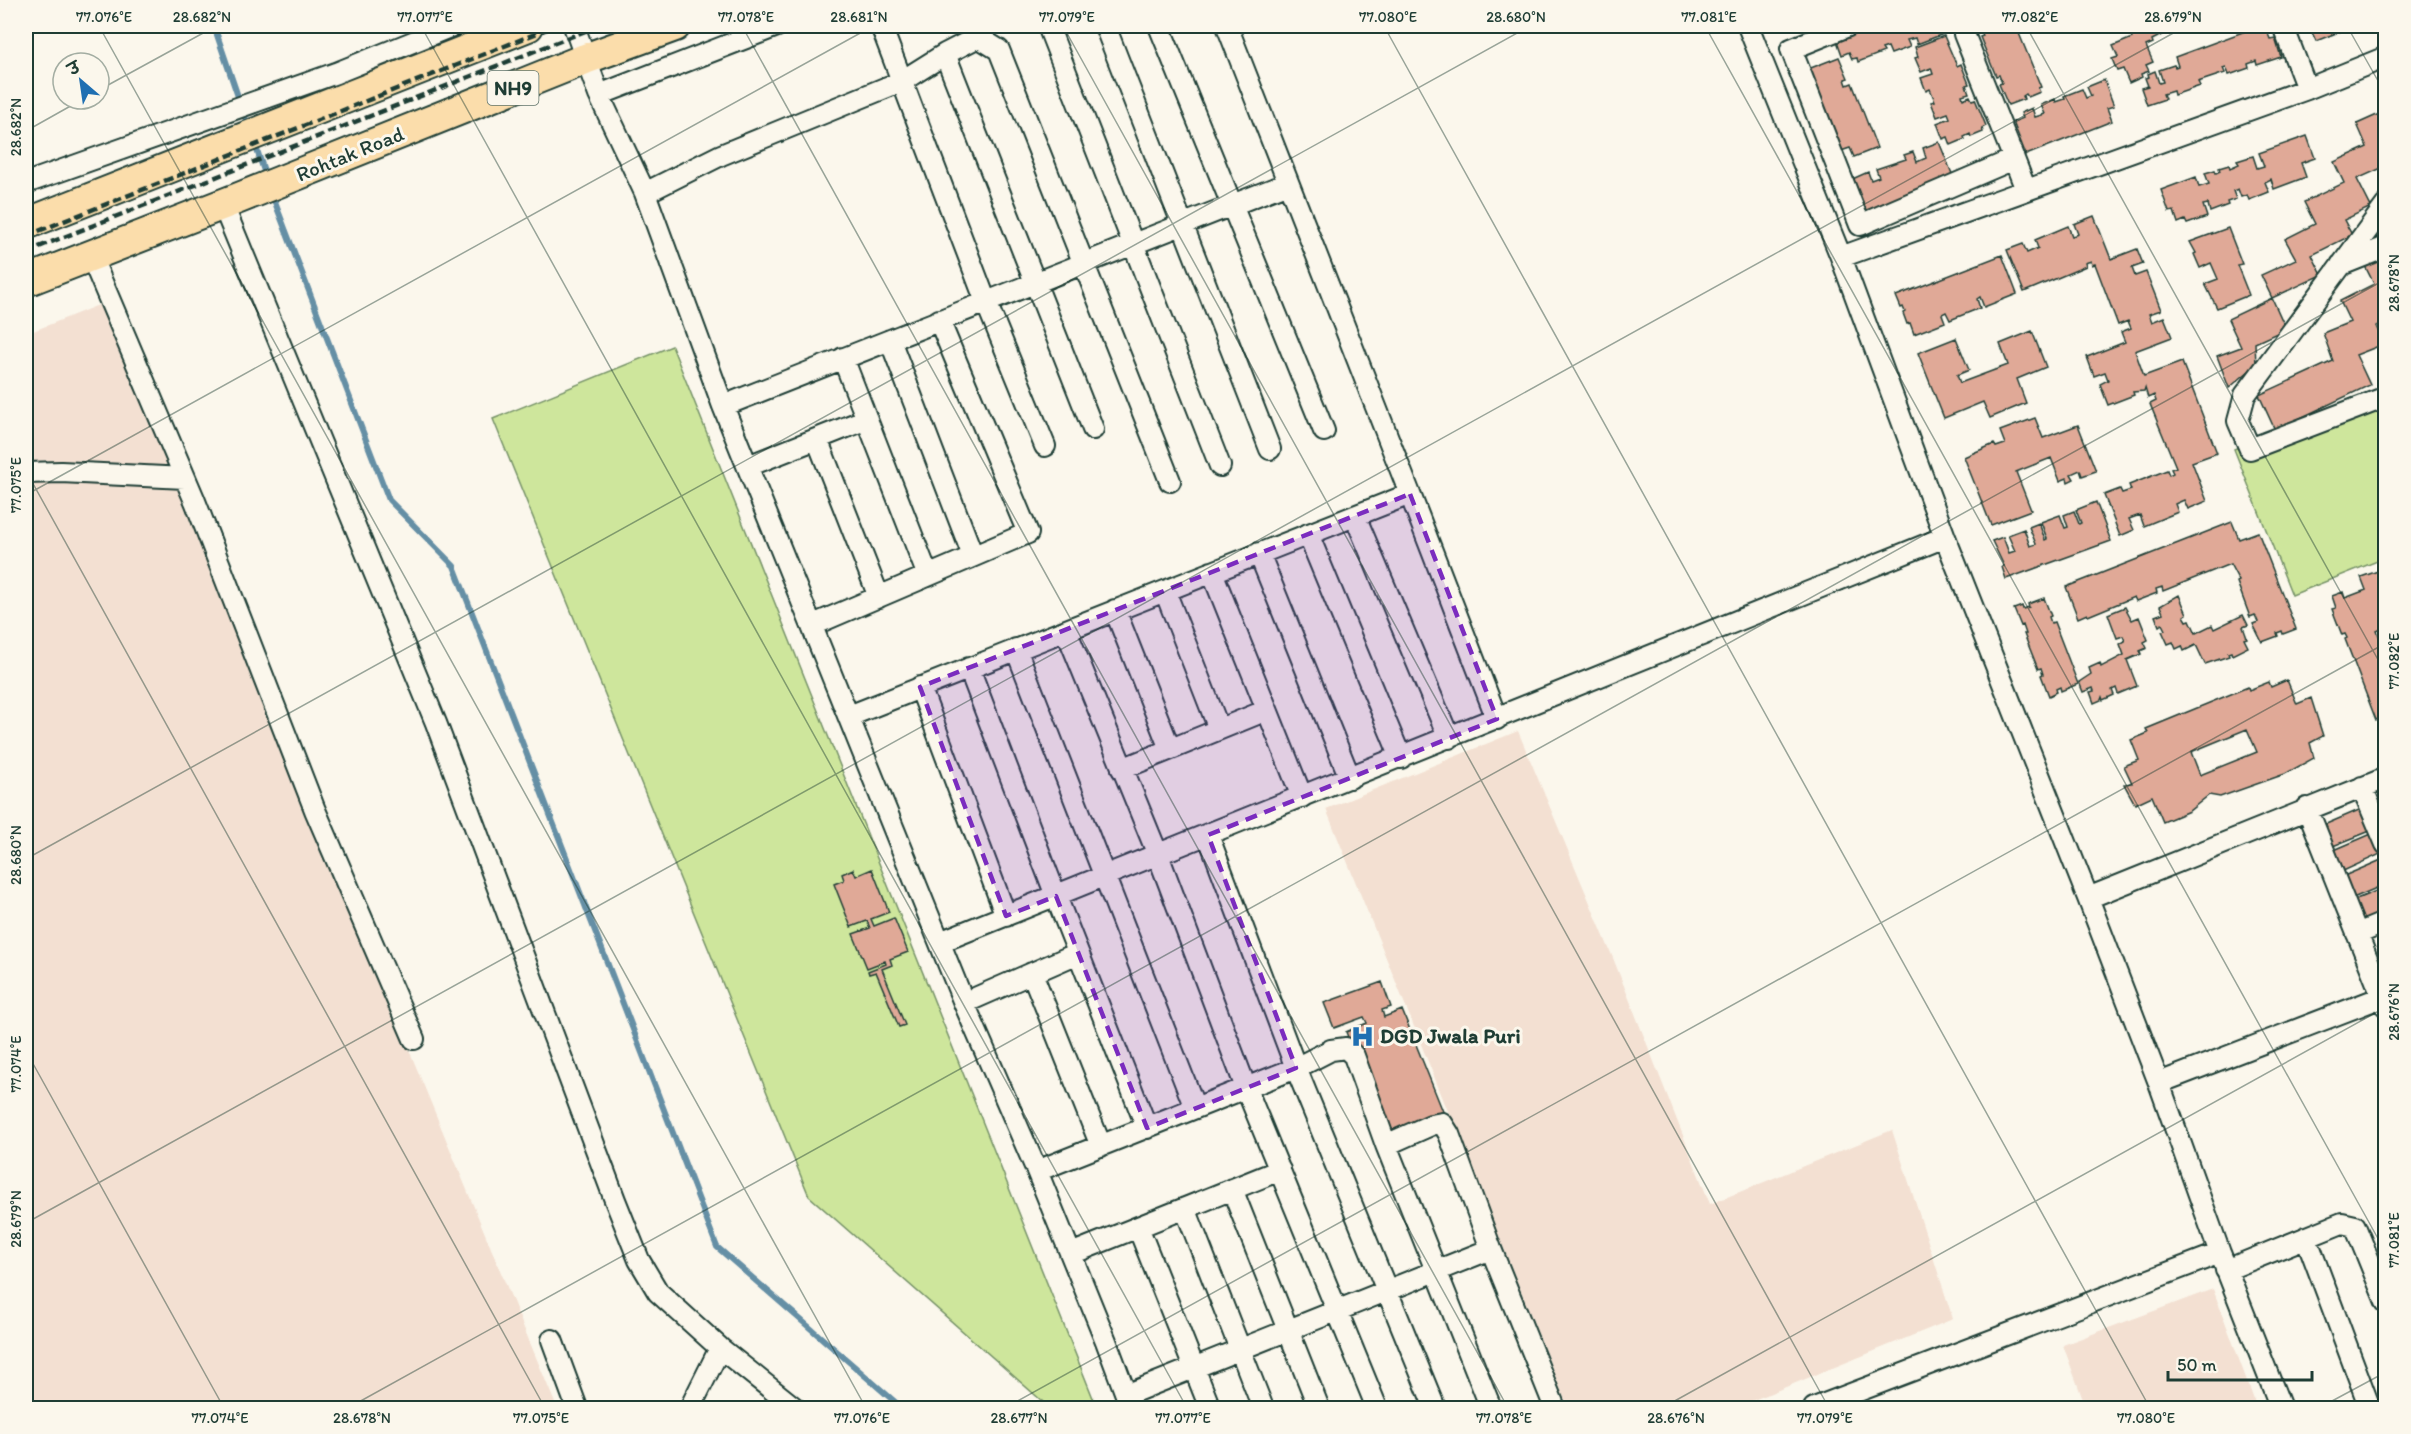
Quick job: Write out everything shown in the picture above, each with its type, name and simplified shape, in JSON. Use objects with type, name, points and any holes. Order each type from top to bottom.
[{"type":"highway","name":"NH9","points":[[26,224],[364,91],[434,40],[528,26]]},
{"type":"highway","name":"Rohtak Road","points":[[26,281],[231,202],[585,59],[675,26]]},
{"type":"street","points":[[26,183],[434,40],[452,26]]},
{"type":"street","points":[[574,26],[599,95],[645,193],[723,406],[964,1003],[1071,1254],[1128,1402],[1192,1367],[1491,1249]]},
{"type":"street","points":[[599,95],[777,26]]},
{"type":"street","points":[[881,26],[986,302],[1045,446]]},
{"type":"street","points":[[1047,26],[1220,466]]},
{"type":"street","points":[[1105,26],[1270,449]]},
{"type":"street","points":[[1159,26],[1324,431]]},
{"type":"street","points":[[1227,26],[1497,719]]},
{"type":"street","points":[[1748,26],[1841,257],[1946,537],[2088,898],[2223,1262],[2280,1408]]},
{"type":"street","points":[[1848,26],[1791,49],[1860,225],[2014,159]]},
{"type":"street","points":[[2283,26],[2307,89]]},
{"type":"street","points":[[1964,34],[2026,190]]},
{"type":"street","points":[[645,193],[721,155],[902,81],[945,54],[978,37],[999,50],[1170,481]]},
{"type":"street","points":[[945,54],[1092,429]]},
{"type":"street","points":[[1841,257],[2307,89],[2385,57]]},
{"type":"street","points":[[723,406],[1288,183]]},
{"type":"street","points":[[231,202],[436,723],[639,1260],[658,1292],[720,1348],[795,1408]]},
{"type":"street","points":[[2385,205],[2245,395],[2238,421],[2250,449],[2385,397]]},
{"type":"street","points":[[2341,264],[2385,247]]},
{"type":"street","points":[[91,256],[185,478],[315,810],[414,1039]]},
{"type":"street","points":[[813,626],[1028,533],[939,320]]},
{"type":"street","points":[[890,340],[973,556]]},
{"type":"street","points":[[843,358],[928,576]]},
{"type":"street","points":[[748,466],[867,419]]},
{"type":"street","points":[[817,439],[879,597]]},
{"type":"street","points":[[26,473],[61,472],[185,478]]},
{"type":"street","points":[[849,716],[1410,494]]},
{"type":"street","points":[[1355,516],[1449,738]]},
{"type":"street","points":[[1308,534],[1401,758]]},
{"type":"street","points":[[940,942],[1946,537]]},
{"type":"street","points":[[1259,553],[1350,778]]},
{"type":"street","points":[[1212,572],[1302,797]]},
{"type":"street","points":[[1165,591],[1219,729]]},
{"type":"street","points":[[1115,610],[1170,749]]},
{"type":"street","points":[[1066,630],[1158,855],[1246,1088],[1377,1408]]},
{"type":"street","points":[[1016,649],[1195,1108]]},
{"type":"street","points":[[969,668],[1147,1128]]},
{"type":"street","points":[[920,687],[1006,916]]},
{"type":"street","points":[[1122,769],[1267,710]]},
{"type":"street","points":[[2088,898],[2385,778]]},
{"type":"street","points":[[2362,787],[2385,844]]},
{"type":"street","points":[[2158,1083],[2384,1002],[2307,808]]},
{"type":"street","points":[[1208,835],[1296,1068],[1435,1408]]},
{"type":"street","points":[[2357,934],[2385,922]]},
{"type":"street","points":[[964,1003],[1078,953]]},
{"type":"street","points":[[1032,973],[1101,1146]]},
{"type":"street","points":[[1037,1171],[1296,1068],[1331,1050],[1346,1047],[1353,1056],[1435,1271],[1491,1408]]},
{"type":"street","points":[[1386,1145],[1431,1125],[1442,1123],[1449,1134],[1491,1249],[1554,1408]]},
{"type":"street","points":[[1071,1254],[1280,1170]]},
{"type":"street","points":[[1232,1189],[1319,1408]]},
{"type":"street","points":[[1185,1208],[1263,1408]]},
{"type":"street","points":[[1814,1408],[2223,1262],[2306,1237],[2342,1223],[2355,1226],[2385,1302]]},
{"type":"street","points":[[1138,1227],[1210,1408]]},
{"type":"street","points":[[2306,1237],[2370,1408]]},
{"type":"street","points":[[552,1340],[577,1408]]},
{"type":"street","points":[[690,1408],[720,1348]]},
{"type":"highlighted area","points":[[1410,494],[1497,719],[1208,835],[1296,1068],[1147,1128],[1056,896],[1006,916],[920,687]]},
{"type":"shaded area","points":[[101,304],[557,1408],[26,1408],[26,334]]},
{"type":"shaded area","points":[[1518,731],[1613,958],[1710,1204],[1892,1130],[1953,1319],[1734,1408],[1568,1408],[1326,809]]},
{"type":"shaded area","points":[[2213,1289],[2257,1408],[2086,1408],[2063,1345]]},
{"type":"green space","points":[[672,346],[1097,1408],[1050,1408],[809,1196],[493,419]]},
{"type":"green space","points":[[2385,390],[2385,558],[2292,595],[2234,449]]},
{"type":"building","points":[[1854,26],[1964,26],[1917,44],[1915,38],[1907,40],[1910,47],[1891,54],[1888,47],[1882,49],[1884,52],[1858,62],[1857,58],[1852,59],[1849,52],[1842,55],[1836,38]]},
{"type":"building","points":[[1975,26],[2016,26],[2041,87],[2038,88],[2040,92],[2028,97],[2026,94],[2023,96],[2024,99],[2008,105],[1999,84],[2002,83],[1999,75],[1996,76],[1980,37],[1983,36],[1980,27],[1977,29]]},
{"type":"building","points":[[2122,26],[2160,26],[2164,34],[2146,46],[2153,62],[2146,65],[2149,71],[2129,83],[2123,69],[2117,71],[2112,59],[2118,57],[2113,46],[2132,38],[2130,34],[2126,35]]},
{"type":"building","points":[[2259,26],[2265,26],[2270,39],[2275,38],[2281,57],[2257,65],[2256,61],[2248,64],[2249,68],[2229,75],[2226,67],[2223,68],[2225,73],[2198,82],[2200,86],[2174,95],[2173,91],[2163,94],[2165,99],[2147,105],[2141,88],[2148,86],[2145,78],[2149,77],[2148,74],[2155,71],[2159,83],[2163,82],[2159,70],[2174,65],[2178,66],[2175,57]]},
{"type":"building","points":[[2309,26],[2354,26],[2316,41]]},
{"type":"building","points":[[1944,36],[1957,66],[1961,64],[1969,84],[1966,85],[1969,93],[1962,95],[1963,99],[1970,96],[1972,100],[1975,99],[1986,126],[1982,128],[1983,132],[1971,137],[1970,134],[1964,137],[1965,139],[1951,145],[1948,137],[1943,139],[1937,123],[1950,118],[1948,113],[1937,117],[1931,102],[1935,101],[1930,89],[1926,91],[1921,78],[1933,74],[1931,68],[1921,72],[1915,58],[1918,57],[1915,47]]},
{"type":"building","points":[[1839,57],[1848,78],[1845,79],[1847,85],[1852,83],[1877,148],[1854,157],[1850,148],[1841,151],[1845,161],[1840,163],[1803,71]]},
{"type":"building","points":[[2104,80],[2114,106],[2107,108],[2112,121],[2026,155],[2013,122],[2023,118],[2021,113],[2032,108],[2035,117],[2045,114],[2041,105],[2055,99],[2056,102],[2065,99],[2064,96],[2082,89],[2086,98],[2091,96],[2087,87]]},
{"type":"building","points":[[2386,111],[2386,166],[2357,179],[2371,207],[2344,220],[2352,235],[2312,255],[2322,275],[2272,298],[2261,275],[2296,259],[2285,239],[2315,224],[2304,202],[2344,183],[2334,162],[2367,147],[2357,124]]},
{"type":"building","points":[[2307,136],[2315,158],[2301,163],[2306,177],[2274,189],[2271,179],[2265,182],[2269,192],[2249,200],[2247,195],[2241,197],[2238,189],[2233,191],[2236,199],[2227,202],[2228,205],[2210,212],[2208,204],[2203,205],[2207,217],[2187,224],[2185,220],[2178,223],[2174,211],[2169,212],[2161,190],[2196,177],[2199,187],[2209,184],[2205,173],[2215,170],[2216,173],[2220,171],[2219,168],[2229,165],[2230,168],[2239,164],[2237,161],[2253,156],[2257,168],[2264,166],[2259,153]]},
{"type":"building","points":[[1939,142],[1955,181],[1889,207],[1888,202],[1881,205],[1882,209],[1862,218],[1848,181],[1868,172],[1871,180],[1879,177],[1876,169],[1906,159],[1904,155],[1913,152],[1917,162],[1926,158],[1923,148]]},
{"type":"building","points":[[2094,216],[2111,259],[2137,249],[2143,264],[2132,268],[2135,276],[2146,272],[2161,310],[2149,314],[2152,322],[2164,317],[2172,337],[2135,351],[2144,376],[2182,362],[2217,453],[2192,462],[2207,501],[2188,509],[2184,500],[2175,504],[2178,512],[2144,526],[2140,515],[2129,519],[2134,530],[2120,536],[2104,495],[2120,489],[2122,493],[2131,490],[2129,485],[2167,470],[2169,475],[2173,473],[2171,469],[2176,467],[2150,404],[2156,401],[2154,395],[2148,398],[2145,388],[2144,391],[2133,392],[2134,395],[2108,405],[2100,384],[2108,380],[2105,372],[2094,376],[2087,357],[2125,342],[2121,332],[2131,328],[2128,321],[2118,325],[2095,264],[2092,265],[2091,261],[2085,263],[2086,266],[2024,292],[2007,250],[2023,244],[2027,253],[2038,248],[2035,240],[2068,226],[2072,236],[2078,234],[2074,224]]},
{"type":"building","points":[[2228,228],[2242,264],[2237,265],[2249,295],[2217,308],[2205,284],[2218,279],[2211,263],[2200,268],[2190,242]]},
{"type":"building","points":[[2386,254],[2386,321],[2376,326],[2384,344],[2356,355],[2370,385],[2275,430],[2259,395],[2333,361],[2323,333],[2350,322],[2340,301],[2374,284],[2364,264]]},
{"type":"building","points":[[2002,255],[2017,294],[1984,307],[1980,297],[1977,299],[1980,308],[1950,320],[1946,312],[1942,314],[1945,322],[1914,334],[1910,323],[1907,324],[1903,313],[1905,312],[1896,296]]},
{"type":"building","points":[[2272,298],[2286,329],[2255,343],[2256,365],[2229,388],[2217,356],[2241,347],[2228,319]]},
{"type":"building","points":[[2032,331],[2046,367],[2017,379],[2026,403],[1990,418],[1983,402],[1944,418],[1918,353],[1956,338],[1969,370],[1957,375],[1960,383],[2008,365],[2000,344]]},
{"type":"building","points":[[2035,418],[2043,438],[2078,425],[2096,471],[2082,476],[2080,470],[2071,474],[2074,479],[2068,482],[2067,478],[2060,481],[2051,458],[2016,472],[2031,510],[1991,525],[1964,457],[1994,444],[1996,447],[2005,444],[2000,431]]},
{"type":"building","points":[[2096,502],[2111,541],[2006,579],[2002,567],[2004,566],[1992,541],[2003,537],[2009,553],[2015,551],[2008,535],[2024,529],[2030,546],[2036,544],[2029,527],[2039,523],[2045,540],[2047,539],[2041,522],[2060,515],[2065,528],[2068,527],[2064,515],[2074,511],[2079,524],[2081,523],[2076,510]]},
{"type":"building","points":[[2232,522],[2239,539],[2258,532],[2296,629],[2283,634],[2282,631],[2277,633],[2278,636],[2262,642],[2253,624],[2258,622],[2255,615],[2250,617],[2237,582],[2239,581],[2230,564],[2163,591],[2162,587],[2156,589],[2157,593],[2136,601],[2134,597],[2078,618],[2066,587]]},
{"type":"building","points":[[2378,571],[2380,575],[2386,573],[2386,627],[2377,631],[2386,653],[2386,716],[2376,720],[2345,639],[2347,638],[2345,634],[2342,635],[2332,609],[2336,608],[2332,596],[2343,592],[2345,598],[2366,590],[2361,577]]},
{"type":"building","points":[[2179,595],[2187,614],[2184,616],[2187,621],[2190,620],[2196,633],[2212,625],[2214,629],[2243,615],[2248,625],[2243,627],[2247,638],[2244,639],[2248,647],[2205,664],[2196,645],[2184,651],[2182,646],[2176,649],[2173,642],[2168,644],[2162,631],[2165,630],[2162,624],[2159,626],[2155,616],[2163,613],[2160,606]]},
{"type":"building","points":[[2044,598],[2051,616],[2049,617],[2051,623],[2054,622],[2078,684],[2061,691],[2060,687],[2056,689],[2057,692],[2049,696],[2041,675],[2043,674],[2041,668],[2038,669],[2024,634],[2026,634],[2023,625],[2021,626],[2014,609],[2022,606],[2023,609],[2029,607],[2028,604]]},
{"type":"building","points":[[2125,607],[2132,620],[2139,617],[2148,640],[2144,642],[2147,648],[2140,651],[2141,654],[2127,660],[2137,686],[2118,694],[2116,688],[2112,690],[2114,695],[2103,700],[2102,697],[2094,703],[2090,692],[2094,691],[2093,688],[2083,692],[2079,682],[2091,674],[2089,668],[2100,663],[2101,667],[2124,655],[2120,644],[2125,641],[2123,636],[2117,638],[2108,614]]},
{"type":"building","points":[[2287,680],[2297,704],[2311,698],[2323,736],[2310,743],[2314,758],[2285,774],[2220,797],[2209,795],[2189,811],[2163,822],[2152,796],[2135,804],[2124,784],[2132,783],[2124,766],[2139,760],[2131,740],[2148,733],[2146,729],[2248,687],[2249,690],[2269,682],[2271,687]],"holes":[[[2247,729],[2257,752],[2200,775],[2191,752]]]},
{"type":"building","points":[[2386,797],[2386,835],[2372,803]]},
{"type":"building","points":[[2366,807],[2375,829],[2333,846],[2324,825]]},
{"type":"building","points":[[2376,832],[2385,852],[2341,872],[2332,851]]},
{"type":"building","points":[[2386,858],[2386,884],[2353,898],[2344,876]]},
{"type":"building","points":[[853,869],[856,876],[872,869],[889,912],[871,919],[874,926],[894,918],[908,952],[890,959],[892,965],[882,969],[905,1025],[899,1027],[876,972],[869,974],[868,971],[886,964],[885,961],[867,968],[853,934],[870,928],[867,921],[851,927],[834,884],[844,880],[842,874]]},
{"type":"building","points":[[2386,887],[2386,913],[2363,922],[2354,900]]},
{"type":"building","points":[[1382,982],[1391,1007],[1382,1010],[1384,1017],[1402,1010],[1444,1114],[1387,1137],[1346,1032],[1367,1023],[1364,1017],[1334,1028],[1324,1003]]},
{"type":"waterway","points":[[214,26],[248,126]]},
{"type":"waterway","points":[[254,141],[266,177]]},
{"type":"waterway","points":[[271,192],[389,500],[454,566],[717,1247],[902,1408]]},
{"type":"railway","points":[[26,236],[555,26]]},
{"type":"railway","points":[[26,252],[598,26]]},
{"type":"place","name":"DGD Jwala Puri","points":[[1362,1036]]}]
